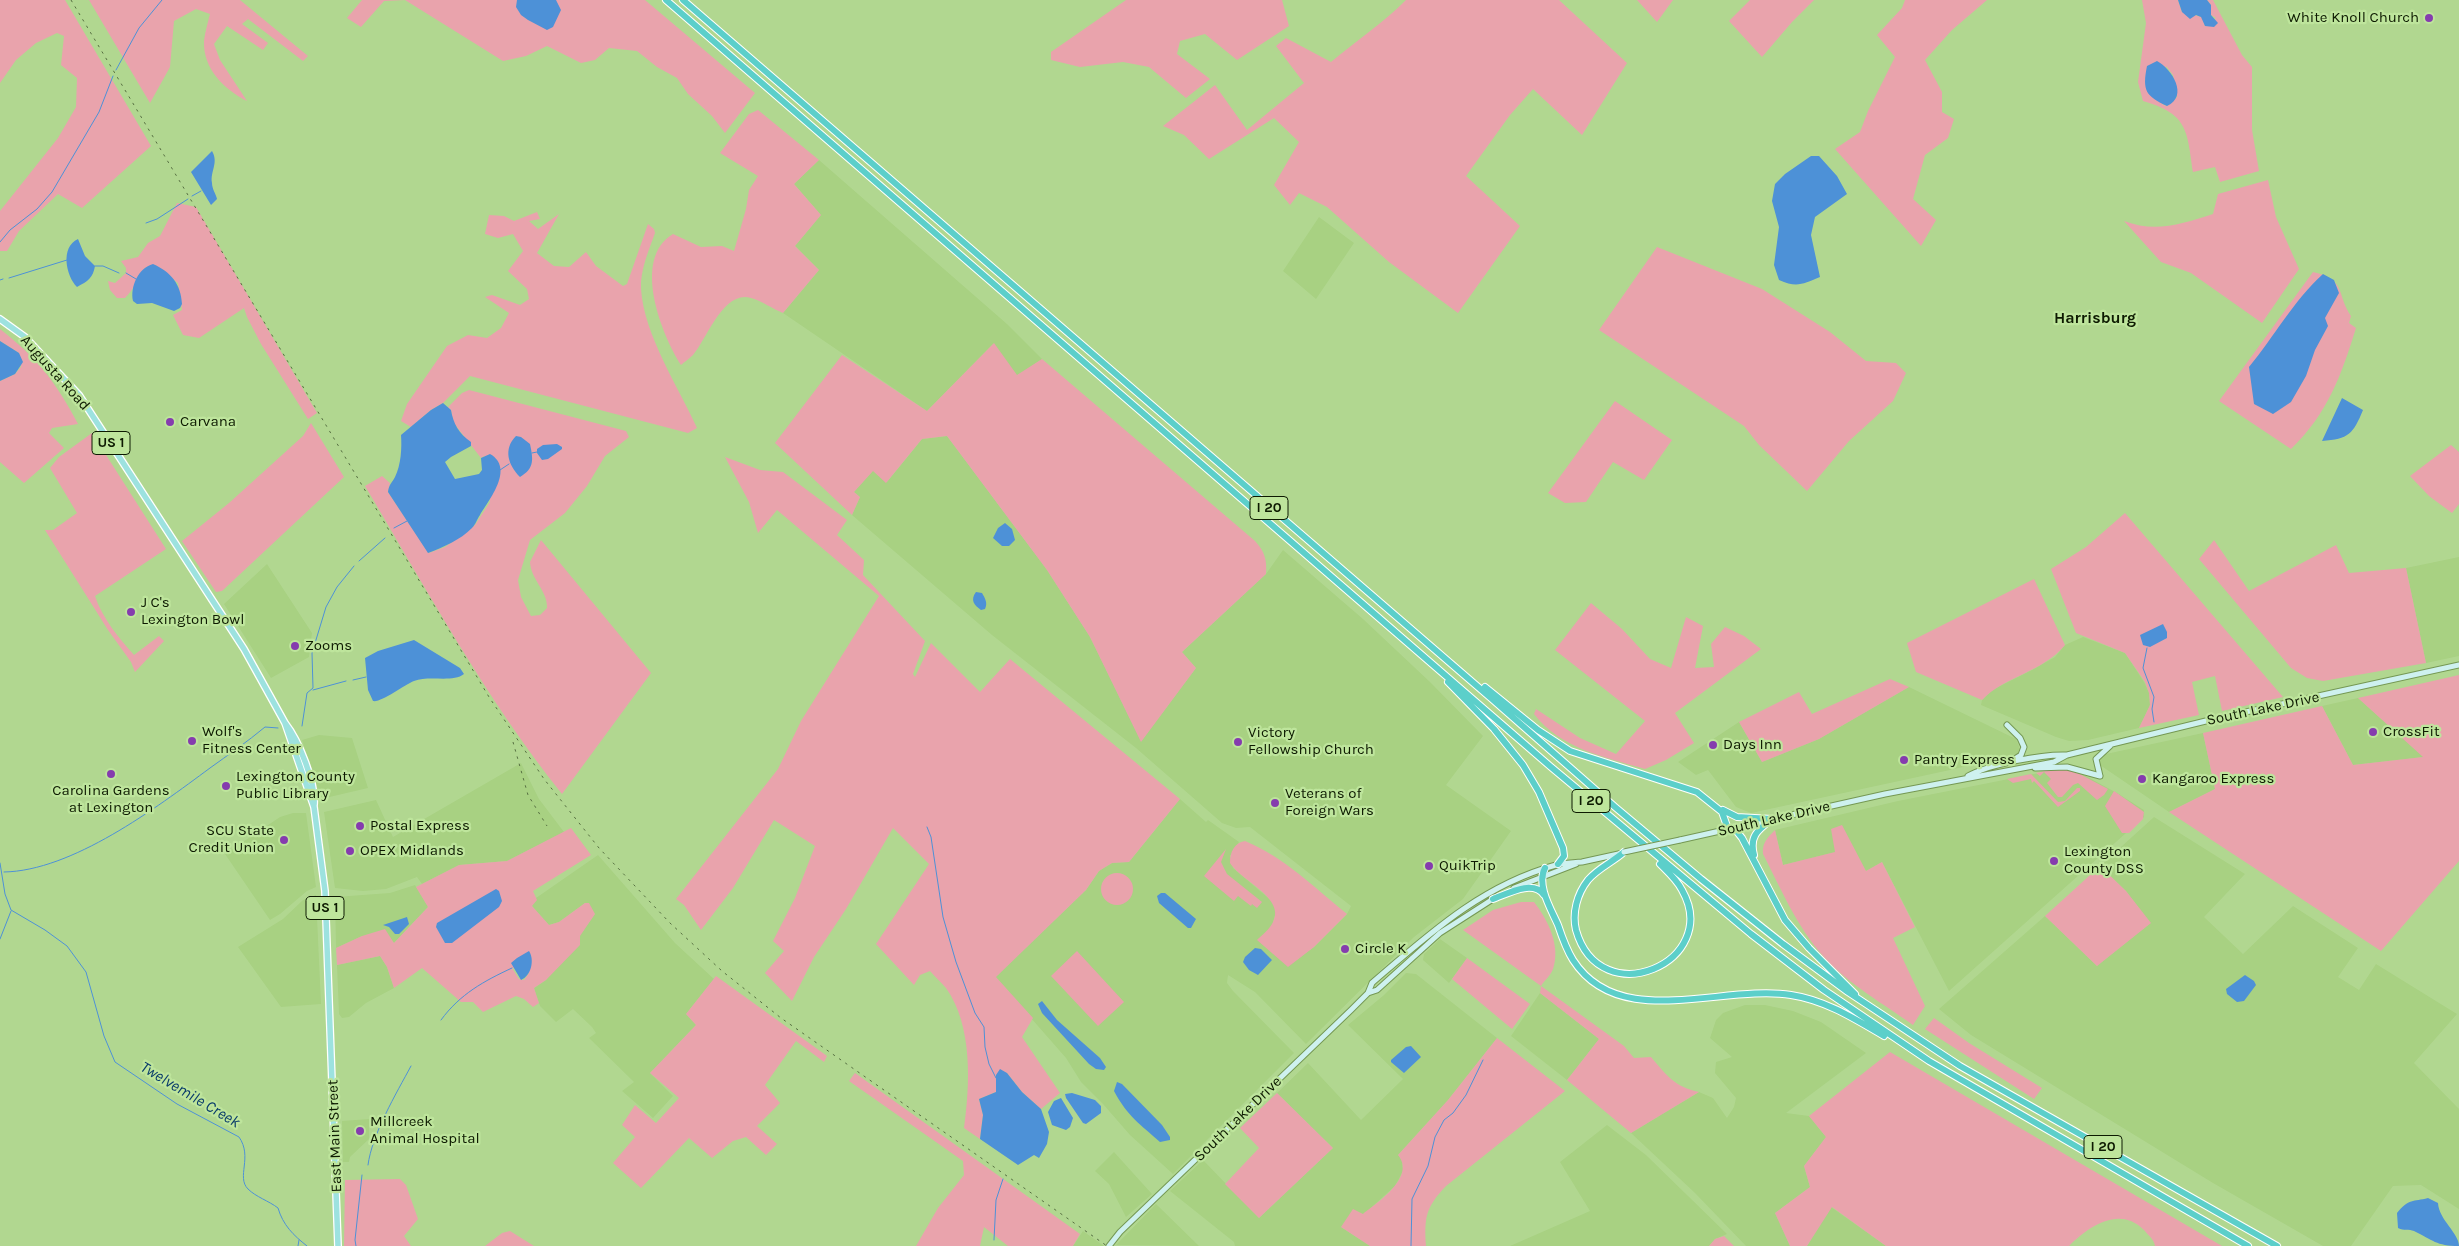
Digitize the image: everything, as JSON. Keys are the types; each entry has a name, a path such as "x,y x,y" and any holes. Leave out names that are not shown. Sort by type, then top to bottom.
{"highway":[{"name":"I 20","path":"666,0 1630,835 1783,959 1929,1061 2248,1246"},
{"name":"I 20","path":"683,0 1421,637 1615,807 1789,949 1865,1004 1968,1071 2277,1246"},
{"path":"1421,637 1557,744 1590,758 1685,787 1736,816 1772,819"},
{"path":"1415,649 1494,729 1523,765 1541,797 1563,848 1564,856 1558,864"},
{"path":"1716,806 1725,816 1731,829 1742,838 1782,915 1798,936 1865,1004"},
{"path":"1758,870 1751,845 1752,838 1772,819"},
{"path":"1624,852 1612,863 1598,870 1583,887 1576,906 1575,926 1583,947 1598,963 1616,972 1637,974 1653,970 1665,964 1675,955 1686,936 1690,916 1685,896 1676,880 1630,835"},
{"path":"1545,868 1542,877 1548,900 1574,962 1589,979 1611,993 1630,999 1652,1001 1752,994 1791,995 1827,1006 1929,1061"},
{"path":"1493,899 1531,887 1540,890 1548,900"}],"main road":[{"name":"Augusta Road","path":"0,319 25,337 79,396 201,583 206,586 215,604 262,678 285,726 296,746 298,746 314,794 325,891 331,1025"},
{"name":"South Lake Drive","path":"1966,777 1978,771 2043,756 2067,755 2459,665"},
{"name":"Augusta Road","path":"285,726 314,807"},
{"path":"2002,766 2018,758 2024,750 2023,742 2007,726"},
{"path":"2029,767 2067,767 2100,776 2096,759 2112,744"},
{"name":"South Lake Drive","path":"1109,1246 1120,1232 1368,994 1377,990 1440,933 1493,899 1542,877 1582,862 1966,777 1981,777 2054,762 2067,755"},
{"name":"South Lake Drive","path":"1368,994 1372,983 1452,915 1501,886 1545,868 1558,864 1582,862"},
{"name":"East Main Street","path":"331,1025 338,1246"}],"shaded area":[{"path":"0,0 65,0 151,146 82,208 58,194 19,231 7,251 0,251 0,211 58,138 76,107 77,78 61,65 64,36 57,33 36,43 16,60 0,83"},
{"path":"89,0 240,0 308,56 303,61 248,19 242,24 268,43 263,50 227,26 214,44 220,60 247,101 223,84 211,69 207,60 204,41 210,14 196,9 174,21 170,67 150,103"},
{"path":"362,0 405,0 384,1 361,27 347,18"},
{"path":"405,0 645,0 755,93 725,133 712,116 688,94 677,78 657,67 637,51 609,48 595,60 581,63 547,46 526,56 503,61"},
{"path":"1126,0 1282,0 1289,26 1237,60 1205,34 1180,41 1177,54 1210,79 1186,98 1149,67 1123,62 1080,67 1051,60 1051,52"},
{"path":"1406,0 1559,0 1627,63 1582,135 1533,89 1510,115 1466,176 1520,226 1458,313 1389,262 1327,207 1299,193 1290,205 1274,185 1299,142 1274,118 1209,159 1184,135 1163,126 1215,85 1247,130 1304,83 1276,46 1286,38 1331,62"},
{"path":"1637,0 1673,0 1657,22"},
{"path":"1750,0 1814,0 1762,57 1729,21"},
{"path":"1905,0 1987,0 1952,30 1925,60 1942,92 1942,112 1954,119 1948,138 1925,155 1913,199 1936,220 1921,246 1835,149 1860,132 1868,111 1895,57 1877,35 1902,8"},
{"path":"2142,0 2178,0 2182,12 2202,17 2205,26 2216,18 2211,15 2211,5 2207,0 2213,0 2242,55 2252,67 2252,130 2259,171 2220,182 2215,167 2193,172 2189,145 2183,126 2169,112 2143,101 2138,82 2146,23","holes":["2166,66 2173,75 2177,97 2167,106 2162,104"]},
{"path":"758,110 819,160 794,184 821,215 795,246 819,270 783,313 751,298 741,297 732,301 724,308 693,355 681,365 666,335 654,298 652,279 654,261 661,246 673,234 701,247 722,246 734,251 746,209 749,190 758,176 720,153 749,114"},
{"path":"819,160 1007,324 1042,359 1017,376 993,344 927,411 783,313 819,270 795,246 821,215 794,184"},
{"path":"2268,180 2276,217 2299,269 2262,323 2191,273 2161,262 2124,221 2135,225 2158,227 2190,221 2213,214 2218,194"},
{"path":"177,203 196,207 317,413 308,419 261,344 244,308 199,338 183,335 173,315 182,310 178,283 155,265 145,268 125,298 117,298 110,290 108,281 115,283 126,273 126,268 121,261 138,257 148,243 160,236"},
{"path":"537,212 540,219 529,221 538,229 559,214 537,253 554,266 569,267 586,252 596,266 623,286 627,284 648,224 654,229 655,233 645,260 641,282 643,306 655,342 697,428 688,433 470,376 443,403 431,410 411,427 401,421 407,404 447,346 468,335 487,338 501,328 509,313 485,297 492,295 520,305 529,299 527,289 508,271 523,251 513,234 498,238 485,234 489,215 504,216 514,221"},
{"path":"1319,217 1354,243 1316,299 1283,271"},
{"path":"1657,247 1762,289 1830,332 1866,361 1896,363 1906,373 1893,401 1849,441 1807,491 1759,445 1744,426 1599,330"},
{"path":"2313,272 2324,275 2336,284 2351,316 2349,323 2356,328 2339,378 2324,408 2315,422 2291,449 2219,401"},
{"path":"0,329 36,361 54,383 78,424 52,428 49,433 64,448 24,483 0,462 0,381 15,374 21,367 19,353 0,341"},
{"path":"994,343 1017,375 1042,359 1255,541 1265,556 1266,574 1182,652 1196,668 1141,742 1090,637 1047,570 947,436 922,439 886,483 873,471 854,492 860,497 852,515 775,443 842,355 927,411"},
{"path":"469,390 626,431 629,437 605,456 587,486 565,513 530,540 518,580 521,597 531,616 540,615 547,608 547,602 533,574 530,562 541,540 651,673 562,794 534,758 458,643 365,486 382,476 390,483 388,492 429,553 445,547 475,525 490,502 484,456 481,458 453,422 451,410 448,407 462,393"},
{"path":"1615,401 1672,440 1644,480 1613,462 1586,502 1565,503 1548,493"},
{"path":"311,423 344,477 222,591 216,592 182,541 229,503 303,436"},
{"path":"92,433 166,549 95,596 106,620 134,655 159,636 164,641 135,672 131,662 108,630 45,530 53,530 77,513 50,468 59,457"},
{"path":"947,436 1047,570 1090,637 1141,741 1196,668 1182,652 1266,574 1283,550 1363,619 1430,682 1483,736 1446,785 1511,831 1463,899 1414,937 1306,1044 1255,992 1228,975 1227,983 1233,991 1294,1053 1173,1174 1130,1135 1081,1082 1066,1058 995,977 1086,890 1099,871 1112,863 1129,862 1180,799 1206,822 1208,820 1239,842 1230,856 1233,868 1273,902 1276,912 1273,922 1288,966 1314,947 1347,914 1351,906 1250,827 1236,828 1222,823 1136,748 992,635 852,515 860,497 854,492 873,470 887,482 922,439"},
{"path":"2451,445 2459,452 2459,504 2452,513 2429,496 2410,476"},
{"path":"725,457 760,470 783,472 847,520 837,535 864,560 863,575 925,641 913,674 915,677 931,643 980,692 1010,659 1180,799 1129,862 1112,863 1099,871 1086,890 996,977 1033,1018 1022,1037 1060,1093 1041,1109 1022,1092 1007,1073 996,1075 996,1092 979,1099 983,1115 980,1139 964,1128 968,1093 967,1056 961,1020 955,1003 946,988 930,971 920,975 914,985 876,944 929,864 893,828 846,909 814,957 792,1001 765,973 784,951 773,941 795,898 815,846 774,820 733,888 701,930 684,905 676,899 778,769 801,721 879,596 777,510 758,533 749,502"},
{"path":"2125,513 2283,697 2222,711 2215,676 2192,682 2199,715 2139,728 2150,705 2149,693 2145,682 2125,653 2076,633 2051,569 2086,547"},
{"path":"2214,540 2249,591 2336,545 2349,573 2406,568 2426,663 2323,681 2307,678 2291,668 2199,559"},
{"path":"2459,557 2459,656 2426,663 2406,568"},
{"path":"267,564 312,633 309,657 271,678 224,604"},
{"path":"2034,579 2065,645 2046,662 2002,685 1982,700 1916,672 1907,643"},
{"path":"1591,603 1622,629 1650,659 1671,668 1686,617 1703,626 1695,668 1714,667 1711,644 1725,627 1744,636 1761,649 1675,713 1694,743 1666,760 1645,769 1599,756 1570,744 1545,726 1534,714 1536,709 1580,738 1616,754 1645,721 1555,650"},
{"path":"2083,637 2125,653 2144,682 2149,693 2150,705 2139,728 2088,740 2069,741 1981,705 1982,700 1992,690 2055,657 2065,645"},
{"path":"2459,675 2459,861 2381,951 2169,812 2215,789 2203,733 2322,706 2353,765 2423,757 2358,698"},
{"path":"1890,679 1909,687 1819,739 1762,762 1739,722 1799,692 1812,714"},
{"path":"1909,687 2016,739 2020,749 2018,753 1950,770 1751,813 1736,807 1708,770 1696,775 1678,762 1739,722 1762,762 1819,739"},
{"path":"2358,698 2424,757 2353,765 2322,706"},
{"path":"2203,733 2215,789 2169,812 2100,765 2100,759 2106,754"},
{"path":"319,735 352,738 368,788 321,799 302,740"},
{"path":"521,763 539,799 564,832 507,861 459,865 422,884 417,877 386,889 363,891 335,888 324,812 376,800 393,837"},
{"path":"2054,769 2074,771 2108,789 2097,800 2078,783 2073,785 2062,797 2058,797 2047,783 2051,779 2044,772 2040,776 2036,773"},
{"path":"2059,769 2082,774 2117,793 2144,810 2144,817 1949,991 1882,862 1866,871 1836,852 1783,865 1775,830 1898,801"},
{"path":"2031,774 2058,802 2065,801 2077,788 2080,788 2080,791 2058,807 2034,781 2032,783 2031,779 2013,783 2007,779"},
{"path":"2114,791 2144,812 2143,819 2129,833 2122,833 2105,806"},
{"path":"293,813 306,813 316,887 307,891 270,920 225,854 280,817"},
{"path":"2154,817 2245,874 2204,917 2243,954 2293,906 2358,948 2338,977 2359,990 2376,964 2457,1014 2414,1063 2459,1109 2459,1209 2421,1185 2393,1186 2351,1246 2323,1246 2213,1183 1971,1035 1939,1009 2045,916 2097,966 2150,923 2126,891 2100,866"},
{"path":"1842,825 1866,871 1882,862 1915,927 1893,938 1925,1006 1913,1025 1855,985 1824,957 1798,920 1763,854 1763,847 1766,841 1775,830 1783,865 1835,852 1831,829"},
{"path":"571,828 591,855 533,891 537,900 532,906 549,925 559,922 585,903 589,903 595,914 580,936 580,945 546,980 534,988 539,1003 533,1007 524,999 516,996 483,1012 473,1002 461,1002 422,968 394,988 387,967 380,956 337,965 336,948 362,936 385,929 394,943 428,907 416,887 459,865 507,861","holes":["512,968 529,973 524,980 519,979"]},
{"path":"1245,841 1286,864 1347,914 1314,947 1288,967 1257,940 1273,922 1275,913 1273,905 1260,890 1230,863 1233,849"},
{"path":"1226,849 1221,862 1227,874 1262,902 1257,908 1252,904 1251,906 1238,896 1234,901 1204,876"},
{"path":"598,855 675,943 714,979 686,1014 696,1025 650,1073 673,1096 653,1118 622,1091 634,1082 589,1038 596,1033 592,1027 573,1009 556,1022 540,1006 534,988 546,980 595,914 585,903 559,922 549,925 532,906 536,898"},
{"path":"2100,866 2126,891 2151,923 2097,966 2045,916"},
{"path":"1117,873 1123,874 1128,878 1132,883 1132,895 1128,900 1123,904 1117,905 1111,904 1106,900 1102,895 1101,889 1102,883 1106,878 1111,874"},
{"path":"415,885 428,907 394,943 362,936 336,948 335,897 390,893"},
{"path":"316,895 321,1004 281,1007 238,947 283,919 303,900"},
{"path":"1521,902 1534,902 1548,925 1554,942 1555,960 1553,969 1541,986 1463,930 1493,910"},
{"path":"1440,939 1467,958 1449,983 1423,960 1424,954"},
{"path":"1077,951 1124,1002 1098,1026 1051,976"},
{"path":"380,956 387,967 394,988 366,1003 349,1017 342,1018 339,1014 337,965"},
{"path":"1467,958 1530,1004 1512,1029 1452,979"},
{"path":"1406,973 1416,974 1497,1038 1448,1100 1398,1155 1402,1160 1403,1171 1395,1186 1363,1215 1341,1227 1370,1246 1235,1246 1234,1242 1170,1191 1203,1160 1259,1218 1333,1148 1277,1093 1308,1063 1361,1120 1403,1079 1348,1025 1384,995"},
{"path":"716,976 827,1056 824,1062 796,1041 765,1085 780,1103 757,1126 777,1144 766,1155 746,1137 733,1141 712,1158 689,1138 641,1188 613,1163 635,1137 622,1125 635,1105 656,1123 679,1098 650,1073 696,1025 686,1014"},
{"path":"1541,986 1624,1046 1634,1058 1651,1057 1677,1084 1699,1092 1631,1133 1567,1080 1599,1039 1540,993"},
{"path":"1540,993 1599,1039 1567,1080 1511,1036"},
{"path":"1745,1005 1765,1005 1793,1011 1821,1022 1866,1053 1786,1113 1809,1116 1826,1137 1804,1166 1810,1187 1775,1213 1790,1246 1746,1246 1695,1193 1631,1133 1699,1092 1713,1098 1727,1118 1734,1107 1736,1098 1715,1073 1716,1062 1732,1057 1710,1038 1716,1020 1723,1013"},
{"path":"1934,1018 1969,1043 2042,1088 2034,1099 1925,1029"},
{"path":"1497,1038 1565,1091 1439,1193 1430,1207 1426,1220 1426,1246 1370,1246 1341,1227 1353,1209 1363,1214 1393,1188 1402,1172 1402,1163 1398,1155 1448,1100"},
{"path":"1890,1052 2222,1246 2155,1246 2151,1237 2134,1223 2124,1219 2114,1219 2094,1226 2069,1246 1886,1246 1832,1207 1807,1246 1790,1246 1775,1213 1810,1187 1804,1166 1826,1137 1809,1116"},
{"path":"855,1073 1080,1234 1073,1246 1008,1246 984,1227 980,1246 916,1246 938,1208 964,1175 963,1161 849,1081"},
{"path":"1277,1093 1333,1148 1259,1218 1225,1184 1259,1148 1240,1128"},
{"path":"369,1119 369,1139 350,1157 349,1162 343,1162 342,1121"},
{"path":"1607,1125 1646,1155 1727,1234 1715,1239 1709,1246 1510,1246 1590,1211 1560,1162"},
{"path":"1114,1152 1152,1194 1126,1217 1109,1184 1095,1171"},
{"path":"400,1179 406,1185 418,1219 404,1236 411,1246 344,1246 345,1180"},
{"path":"1156,1204 1199,1246 1116,1245"},
{"path":"1831,1207 1886,1246 1807,1246"},
{"path":"510,1231 534,1246 485,1246 502,1233"},
{"path":"1083,1231 1104,1246 1073,1246"},
{"path":"1724,1236 1734,1246 1709,1246 1715,1239"}],"water":[{"path":"517,0 556,0 561,10 553,27 547,30 521,15 516,7"},
{"path":"2178,0 2207,0 2211,5 2211,15 2218,23 2214,27 2205,26 2201,17 2196,15 2190,19 2182,12"},
{"path":"2157,61 2168,70 2176,83 2177,96 2174,102 2167,106 2154,99 2147,92 2145,81 2147,66"},
{"path":"212,151 215,163 212,185 217,199 211,205 191,172"},
{"path":"1811,156 1819,156 1837,176 1847,194 1815,217 1811,235 1820,277 1804,283 1791,284 1779,280 1774,265 1779,227 1772,201 1775,184 1785,174"},
{"path":"78,239 85,256 95,266 93,274 89,279 77,287 70,276 67,255 72,243"},
{"path":"153,264 165,271 174,280 180,290 182,304 180,308 174,311 152,303 137,304 133,301 132,296 136,279 143,270"},
{"path":"2323,274 2334,280 2339,293 2325,318 2328,326 2315,350 2306,376 2291,402 2273,414 2254,404 2249,367 2293,307"},
{"path":"0,341 19,353 23,362 15,374 0,381"},
{"path":"2342,398 2363,410 2356,425 2349,434 2338,439 2322,441"},
{"path":"443,403 451,410 455,424 460,432 471,442 471,446 445,462 455,479 479,474 482,470 481,458 490,454 497,460 500,467 500,475 494,493 475,525 452,543 428,553 388,492 399,467 401,435 431,410"},
{"path":"516,436 521,437 530,444 532,454 531,467 520,477 512,467 508,452 509,446"},
{"path":"557,444 562,449 548,459 542,460 537,453 537,449 543,445"},
{"path":"1005,523 1012,529 1015,540 1009,546 1002,546 993,538 998,528"},
{"path":"976,592 982,593 986,603 985,609 981,610 976,606 973,597"},
{"path":"2163,624 2167,632 2167,638 2150,647 2143,645 2140,635"},
{"path":"414,640 460,668 464,674 447,679 420,679 377,701 373,701 368,690 365,658 378,651"},
{"path":"496,889 499,891 502,901 499,907 452,943 445,943 436,927 437,923"},
{"path":"1165,893 1196,919 1191,928 1188,928 1159,903 1157,896"},
{"path":"407,917 409,924 399,934 395,934 389,927 383,925"},
{"path":"1255,948 1261,949 1272,960 1258,975 1249,970 1243,962 1245,957"},
{"path":"529,951 532,959 530,971 521,980 511,963"},
{"path":"2245,975 2254,981 2256,985 2244,1001 2237,1002 2227,994 2226,989"},
{"path":"1042,1001 1057,1020 1100,1058 1106,1067 1104,1070 1096,1069 1089,1064 1042,1013 1038,1004"},
{"path":"1411,1046 1421,1057 1404,1073 1391,1060 1406,1047"},
{"path":"1000,1069 1007,1073 1022,1092 1041,1109 1049,1132 1047,1144 1039,1158 1034,1155 1018,1165 980,1139 983,1115 979,1099 996,1092 996,1075"},
{"path":"1117,1082 1122,1084 1162,1125 1170,1140 1160,1142 1129,1114 1114,1091"},
{"path":"1072,1093 1095,1100 1101,1106 1101,1113 1086,1124 1083,1123 1066,1098 1065,1094"},
{"path":"1061,1098 1073,1118 1070,1127 1066,1130 1052,1125 1048,1112 1054,1101"},
{"path":"2428,1198 2438,1203 2439,1209 2456,1236 2459,1246 2440,1244 2414,1231 2398,1228 2397,1213 2401,1208 2411,1201"}],"waterway":[{"path":"116,70 139,28 162,0"},
{"path":"0,242 10,230 37,209 52,192 99,112 113,76"},
{"path":"192,196 201,191"},
{"path":"146,223 157,219 188,199"},
{"path":"9,278 67,260"},
{"path":"95,266 103,266 119,273"},
{"path":"126,273 136,279"},
{"path":"532,453 537,452"},
{"path":"500,470 509,464"},
{"path":"394,528 407,521"},
{"path":"359,561 385,538"},
{"path":"302,726 307,693 313,688 312,653 326,607 337,587 354,566"},
{"path":"2147,648 2143,668 2154,697 2152,709 2154,722"},
{"path":"353,680 366,677"},
{"path":"313,690 346,681"},
{"path":"4,872 30,869 57,861 112,835 165,801 265,727 278,728"},
{"path":"927,827 931,837 943,917 956,962 975,1013 984,1027 985,1047 989,1064 996,1078"},
{"name":"Twelvemile Creek","path":"0,863 5,894 11,910 45,930 67,946 86,972 104,1036 115,1062 177,1104 239,1137 245,1152 244,1179 248,1189 278,1208 289,1229 307,1246"},
{"path":"0,939 11,911"},
{"path":"441,1020 456,1003 473,989 512,968"},
{"path":"1411,1246 1412,1199 1428,1166 1435,1137 1444,1120 1453,1113 1466,1095 1483,1060"},
{"path":"368,1165 379,1127 411,1066"},
{"path":"356,1246 355,1240 362,1175"},
{"path":"994,1240 996,1200 1003,1179"},
{"name":"Twelvemile Creek","path":"298,1246 299,1240"}],"railway":[{"path":"71,0 489,697 544,779 599,848 670,923 722,971 781,1018 1107,1246"},
{"path":"513,742 528,795 547,826"}],"place":[{"name":"White Knoll Church","path":"2429,18"},
{"name":"Carvana","path":"170,422"},
{"name":"J C's Lexington Bowl","path":"131,612"},
{"name":"Zooms","path":"295,646"},
{"name":"CrossFit","path":"2373,732"},
{"name":"Wolf's Fitness Center","path":"192,741"},
{"name":"Victory Fellowship Church","path":"1238,742"},
{"name":"Days Inn","path":"1713,745"},
{"name":"Pantry Express","path":"1904,760"},
{"name":"Carolina Gardens at Lexington","path":"111,774"},
{"name":"Kangaroo Express","path":"2142,779"},
{"name":"Lexington County Public Library","path":"226,786"},
{"name":"Veterans of Foreign Wars","path":"1275,803"},
{"name":"Postal Express","path":"360,826"},
{"name":"SCU State Credit Union","path":"284,840"},
{"name":"OPEX Midlands","path":"350,851"},
{"name":"Lexington County DSS","path":"2054,861"},
{"name":"QuikTrip","path":"1429,866"},
{"name":"Circle K","path":"1345,949"},
{"name":"Millcreek Animal Hospital","path":"360,1131"}],"district":[{"name":"Harrisburg","path":"2095,318"}]}
